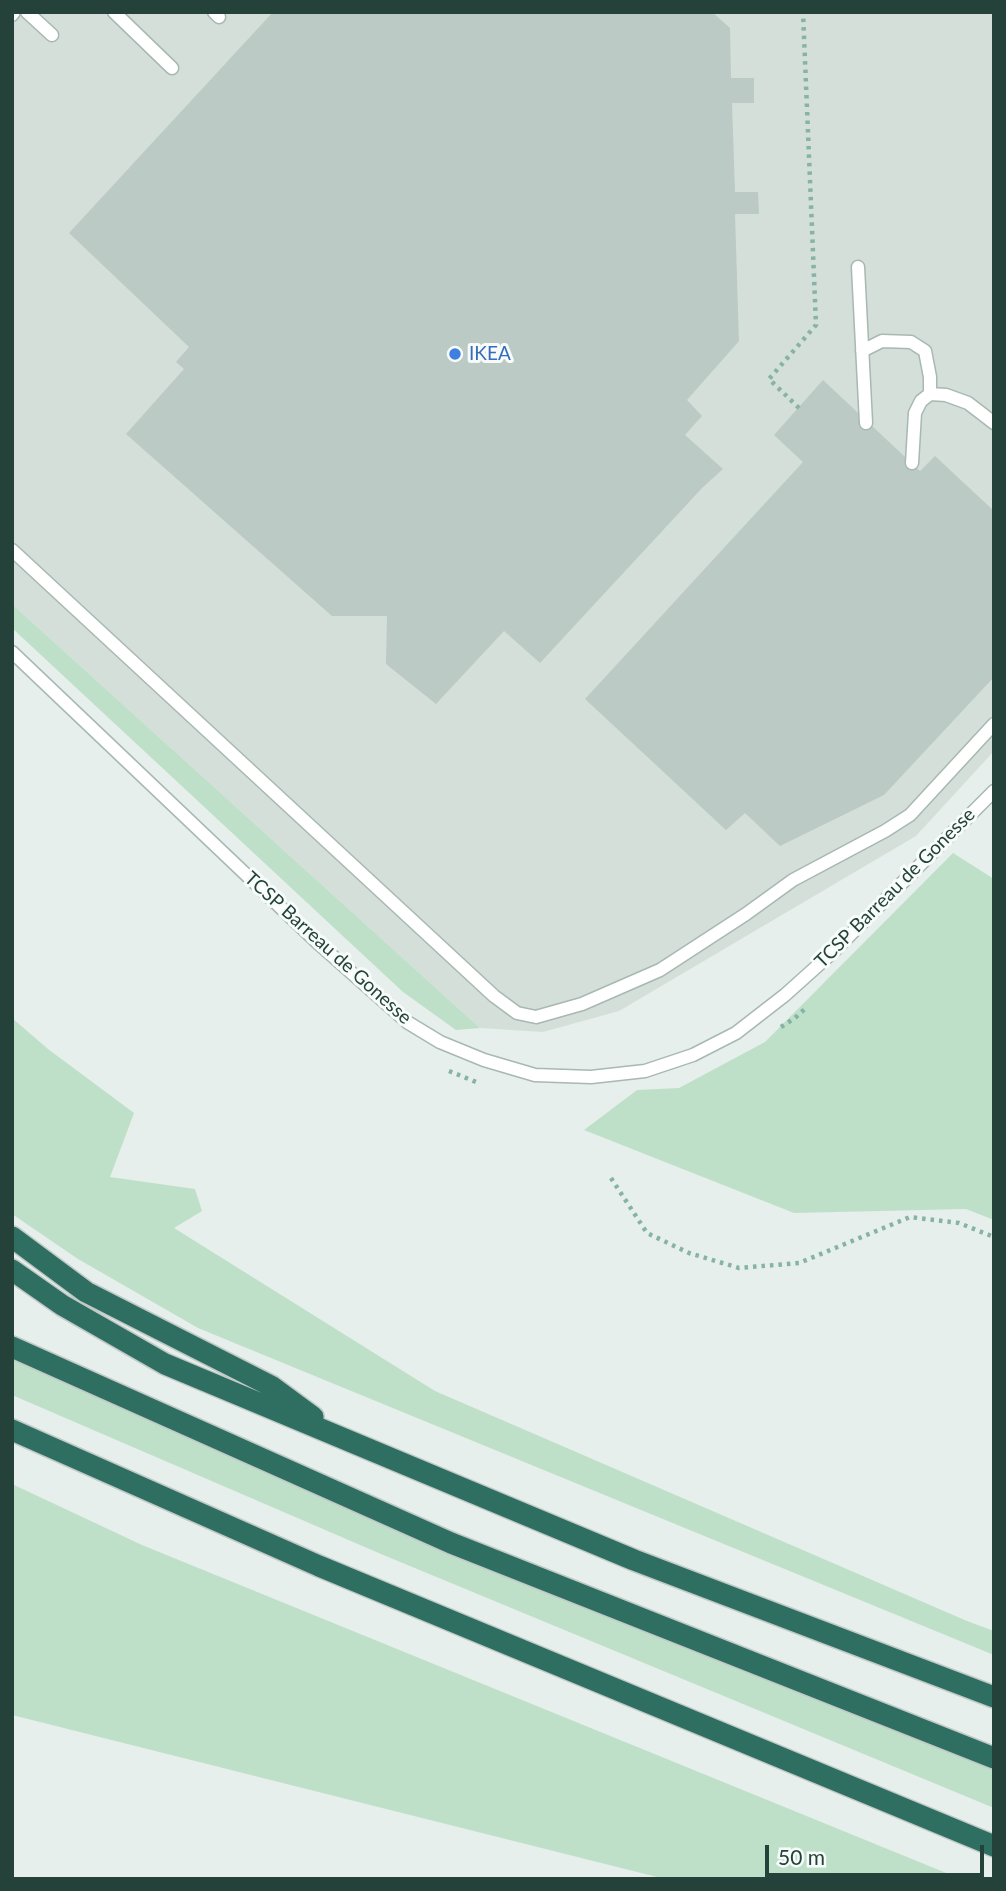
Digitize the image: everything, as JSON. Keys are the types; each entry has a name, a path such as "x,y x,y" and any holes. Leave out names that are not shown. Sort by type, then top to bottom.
{"highway":[{"path":"12,1237 86,1292 271,1386 337,1435"},
{"path":"12,1270 62,1305 165,1364 634,1560 994,1697"},
{"path":"12,1346 451,1543 994,1758"},
{"path":"12,1430 319,1566 994,1846"}],"lane":[{"path":"27,12 52,35"},
{"path":"114,12 172,68"},
{"path":"858,267 866,423"},
{"path":"862,351 882,341 911,342 925,351 930,394"},
{"path":"912,463 915,413 920,401 930,394 968,403 994,423"},
{"path":"12,550 494,996 517,1013 536,1017 582,1004 660,970 793,880 885,831 910,815 994,724"},
{"name":"TCSP Barreau de Gonesse","path":"12,652 319,944 407,1022 484,1060 535,1075 591,1076 645,1071 693,1055 736,1033 785,995 834,951 994,791"}],"path":[{"path":"799,408 769,379 816,326 803,12"},
{"path":"775,1032 813,1001"},
{"path":"446,1069 480,1083"},
{"path":"611,1178 647,1233 689,1254 739,1268 799,1263 910,1217 959,1223 994,1237"}],"shaded area":[{"path":"12,12 994,12 994,751 916,836 619,1011 543,1032 480,1028 12,604"}],"green space":[{"path":"12,604 480,1028 456,1030 403,992 12,628"},
{"path":"953,853 994,879 994,1220 966,1209 794,1213 584,1130 637,1090 679,1088 765,1042"},
{"path":"12,1018 48,1049 134,1113 110,1177 195,1189 202,1211 174,1228 435,1391 994,1631 994,1655 198,1328 78,1259 12,1214"},
{"path":"12,1357 620,1619 994,1770 994,1808 381,1554 12,1395"},
{"path":"12,1484 142,1545 961,1879 665,1879 12,1715"}],"building":[{"name":"IKEA","path":"273,12 712,12 730,28 731,78 754,78 754,103 732,103 735,192 758,192 759,214 735,214 739,341 687,400 702,416 685,435 723,469 702,488 540,663 504,631 436,704 386,664 387,616 332,616 126,434 184,369 176,362 189,347 69,233"},
{"path":"823,380 920,471 935,456 994,511 994,677 884,795 780,846 745,813 726,830 585,699 803,462 774,435"}],"place":[{"name":"IKEA","path":"455,354"}]}
